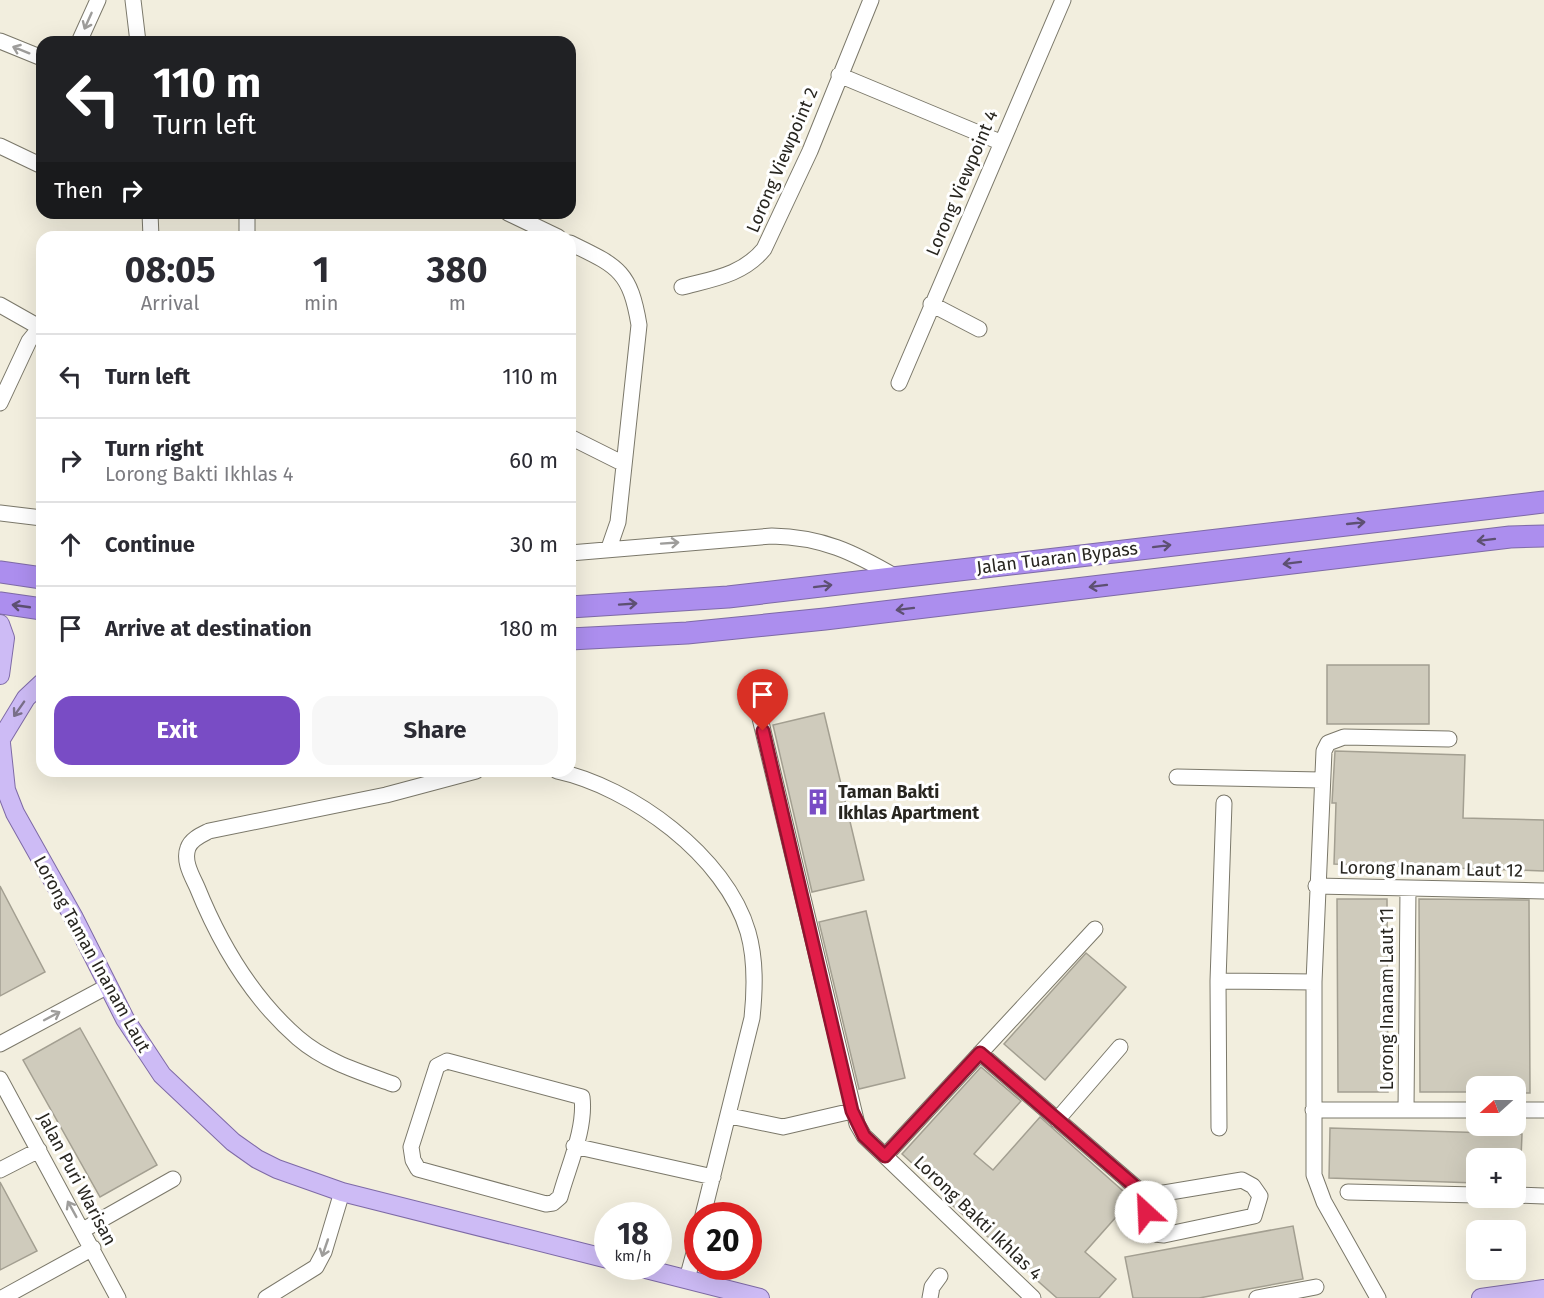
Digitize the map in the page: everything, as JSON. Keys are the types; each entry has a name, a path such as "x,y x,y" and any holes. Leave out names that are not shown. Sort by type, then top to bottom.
{"highway":[{"name":"Jalan Tuaran Bypass","path":"576,607 728,597 1544,502"},
{"name":"Jalan Tuaran Bypass","path":"576,639 687,633 825,619 1499,538 1544,536"},
{"path":"0,572 36,577"},
{"path":"0,603 36,608"}],"main road":[{"path":"0,624 5,638 0,675"},
{"path":"1,739 27,698 36,689"},
{"name":"Lorong Taman Inanam Laut","path":"0,734 6,790 15,813 74,918 144,1052 162,1075 224,1134 257,1159 342,1192 594,1255"},
{"path":"691,1280 760,1298"},
{"path":"1481,1298 1544,1289"}],"street":[{"path":"82,36 98,0"},
{"path":"133,0 137,36"},
{"path":"859,0 860,27"},
{"name":"Lorong Viewpoint 2","path":"682,287 738,271 754,262 764,249 810,152 870,0"},
{"name":"Lorong Viewpoint 4","path":"898,383 1063,0"},
{"path":"0,41 36,56"},
{"path":"839,75 1000,142"},
{"path":"0,146 36,163"},
{"path":"520,219 546,231"},
{"path":"576,246 610,262 623,275 636,306 639,325 622,463 618,522 609,548"},
{"path":"932,304 979,329"},
{"path":"0,305 36,324"},
{"path":"0,403 28,340 36,331"},
{"path":"576,440 622,463"},
{"path":"0,513 36,517"},
{"path":"618,522 629,546"},
{"path":"576,552 629,546 772,536 800,537 828,543 896,577"},
{"name":"Lorong Bakti Ikhlas 4","path":"759,714 852,1111 864,1136 1033,1298"},
{"path":"1378,1298 1317,1188 1312,1162 1314,982 1324,751 1328,743 1344,737 1449,739"},
{"path":"576,775 612,789 671,830 727,888 740,912 753,958 755,989 752,1018 730,1116 706,1202"},
{"path":"393,1084 338,1064 299,1039 274,1014 233,962 189,868 186,855 188,846 194,839 209,831 386,795 454,777"},
{"path":"1177,777 1321,780"},
{"path":"1219,1128 1218,981 1224,803"},
{"name":"Lorong Inanam Laut 12","path":"1317,886 1544,891"},
{"name":"Lorong Inanam Laut 11","path":"1406,1110 1408,888"},
{"path":"885,1156 1095,929"},
{"path":"1218,981 1314,982"},
{"path":"0,1044 108,986"},
{"path":"1057,1120 1120,1047"},
{"path":"980,1053 1146,1196 1150,1228 1154,1234 1164,1235 1254,1216 1260,1196 1253,1186 1242,1180 1146,1196"},
{"path":"447,1061 582,1097 583,1107 574,1146 560,1197 554,1203 546,1204 418,1169 413,1160 411,1147 437,1066 447,1061"},
{"name":"Jalan Puri Warisan","path":"0,1078 118,1298"},
{"path":"1313,1110 1466,1110"},
{"path":"1526,1110 1544,1110"},
{"path":"730,1116 783,1126 852,1111"},
{"path":"574,1146 713,1177"},
{"path":"0,1170 39,1150"},
{"path":"83,1230 173,1179"},
{"path":"266,1298 316,1267 324,1252 342,1192"},
{"path":"1348,1192 1466,1195"},
{"path":"1526,1195 1544,1196"},
{"path":"2,1298 93,1248"},
{"path":"930,1298 932,1287 940,1276"},
{"path":"1257,1298 1316,1287"}],"building":[{"path":"1327,665 1429,665 1429,724 1327,724"},
{"name":"Taman Bakti Ikhlas Apartment","path":"824,713 864,880 812,892 773,725"},
{"path":"1335,751 1465,755 1463,818 1544,820 1544,871 1334,864 1336,803 1332,803"},
{"path":"0,886 45,972 0,996"},
{"path":"1337,899 1387,899 1388,1092 1338,1092"},
{"path":"1419,899 1529,900 1530,1093 1526,1093 1526,1076 1466,1076 1466,1092 1420,1092"},
{"path":"866,911 905,1078 859,1089 819,922"},
{"path":"1086,953 1126,987 1045,1080 1004,1044"},
{"path":"80,1028 157,1165 100,1197 23,1060"},
{"path":"981,1067 1021,1101 974,1154 993,1170 1040,1117 1132,1199 1085,1252 1116,1279 1099,1298 1057,1298 952,1205 955,1202 902,1154"},
{"path":"1330,1128 1466,1132 1466,1136 1522,1136 1521,1148 1466,1148 1466,1183 1329,1178"},
{"path":"0,1182 37,1251 0,1270"},
{"path":"1293,1226 1303,1279 1199,1298 1133,1298 1125,1257"}],"place":[{"name":"Taman Bakti Ikhlas Apartment","path":"818,802"}],"route":[{"path":"763,731 852,1111 864,1136 885,1156 980,1053 1146,1196 1146,1212"}]}
